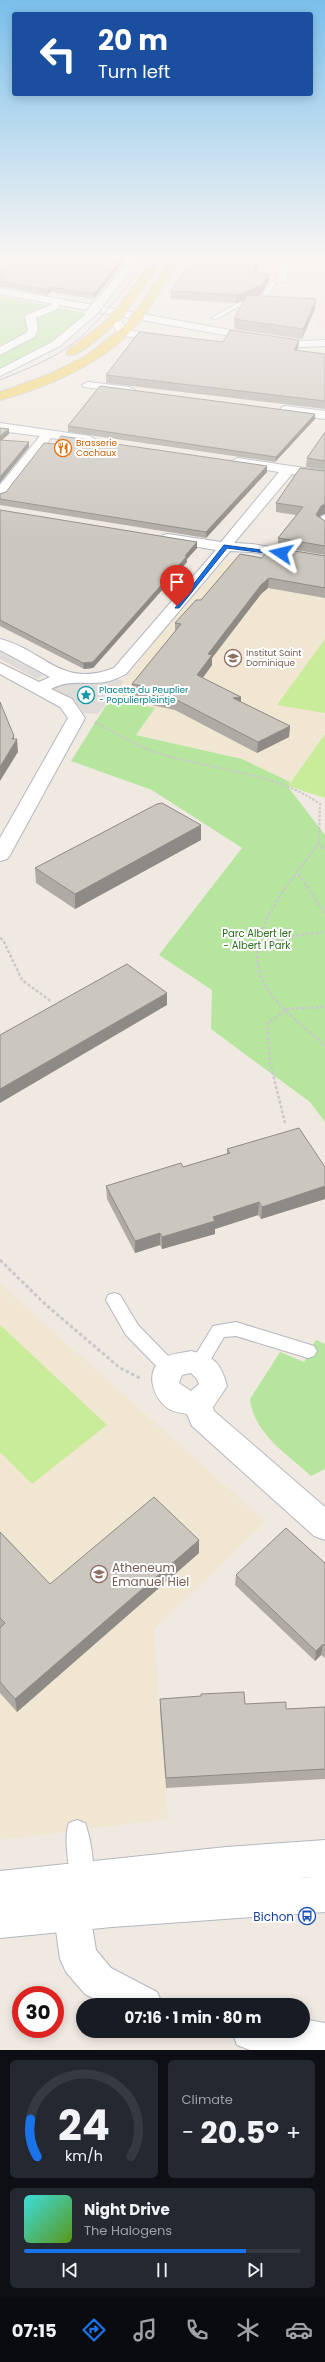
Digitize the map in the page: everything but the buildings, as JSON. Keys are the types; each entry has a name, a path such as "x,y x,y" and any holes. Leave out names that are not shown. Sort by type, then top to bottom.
{"main road":[{"path":"61,358 71,352"},
{"path":"0,396 52,376 97,352"},
{"path":"0,386 33,372"}],"street":[{"path":"0,373 41,352"},
{"path":"88,385 142,392"},
{"path":"276,409 325,415"},
{"path":"0,427 102,442"},
{"path":"0,494 48,434"},
{"path":"226,460 325,475"},
{"path":"40,688 59,681 105,677 120,671 226,546 232,535 288,470"},
{"path":"152,536 252,548 325,561"},
{"path":"0,644 59,681 79,707"},
{"path":"0,668 66,703 79,707"},
{"path":"0,854 79,707 106,687"},
{"path":"184,1363 199,1364 210,1373 213,1386 210,1393 198,1402 187,1403 177,1400 169,1394 168,1377 184,1363"},
{"path":"198,1402 202,1417 325,1526"},
{"path":"0,1920 77,1896 226,1865 325,1858"},
{"path":"0,1889 77,1896 325,1894"},
{"path":"77,1896 79,1959 98,1981 131,1998"},
{"path":"298,2038 325,2042"}],"lane":[{"path":"325,518 322,524 325,527"},
{"path":"114,1300 132,1330 168,1377"},
{"path":"199,1364 219,1331 236,1329 308,1351"},
{"path":"77,1896 78,1831"}],"path":[{"path":"106,687 151,700"},
{"path":"79,707 99,723 135,744 154,752 251,776 303,792 320,804 319,843 274,907 257,945 256,964 264,985 325,1046"},
{"path":"319,843 325,851"},
{"path":"298,874 325,913"},
{"path":"257,945 300,935 325,932"},
{"path":"0,938 3,940 22,980 52,1002"},
{"path":"285,1123 270,1062 268,1024 287,1009 325,1007"},
{"path":"0,1260 45,1304 120,1368 146,1381 168,1377"}],"shaded area":[{"name":"Institut Saint Dominique","path":"231,559 242,559 325,572 325,733 290,782 242,759 135,734 154,708 110,699 160,635 224,562"},
{"path":"0,652 43,675 37,679 0,659"},
{"name":"Placette du Peuplier - Populierpleintje","path":"114,678 124,681 98,714 83,713 80,707 47,688 57,685"},
{"name":"Atheneum Emanuel Hiel","path":"0,1284 266,1522 154,1629 168,1819 0,1840"}],"green space":[{"path":"0,352 35,352 12,364 0,368"},
{"path":"325,639 325,713 277,705"},
{"name":"Parc Albert Ier - Albert I Park","path":"110,699 155,708 136,735 242,759 290,782 288,787 325,835 325,1122 310,1102 211,1029 212,990 159,955 242,848 152,790 71,761"},
{"path":"325,734 325,798 288,786"},
{"path":"0,1325 107,1425 32,1484 0,1452"},
{"path":"316,1340 325,1344 325,1469 311,1476 264,1433 253,1411 250,1399 280,1352 304,1362"}],"tram line":[{"path":"0,380 30,368 60,352"}],"place":[{"name":"Brasserie Cochaux","path":"63,448"},
{"name":"Institut Saint Dominique","path":"233,658"},
{"name":"Placette du Peuplier - Populierpleintje","path":"86,695"},
{"name":"Atheneum Emanuel Hiel","path":"99,1574"},
{"name":"Bichon","path":"307,1916"}],"route":[{"path":"177,606 219,557 226,546 252,548 281,553"}]}
